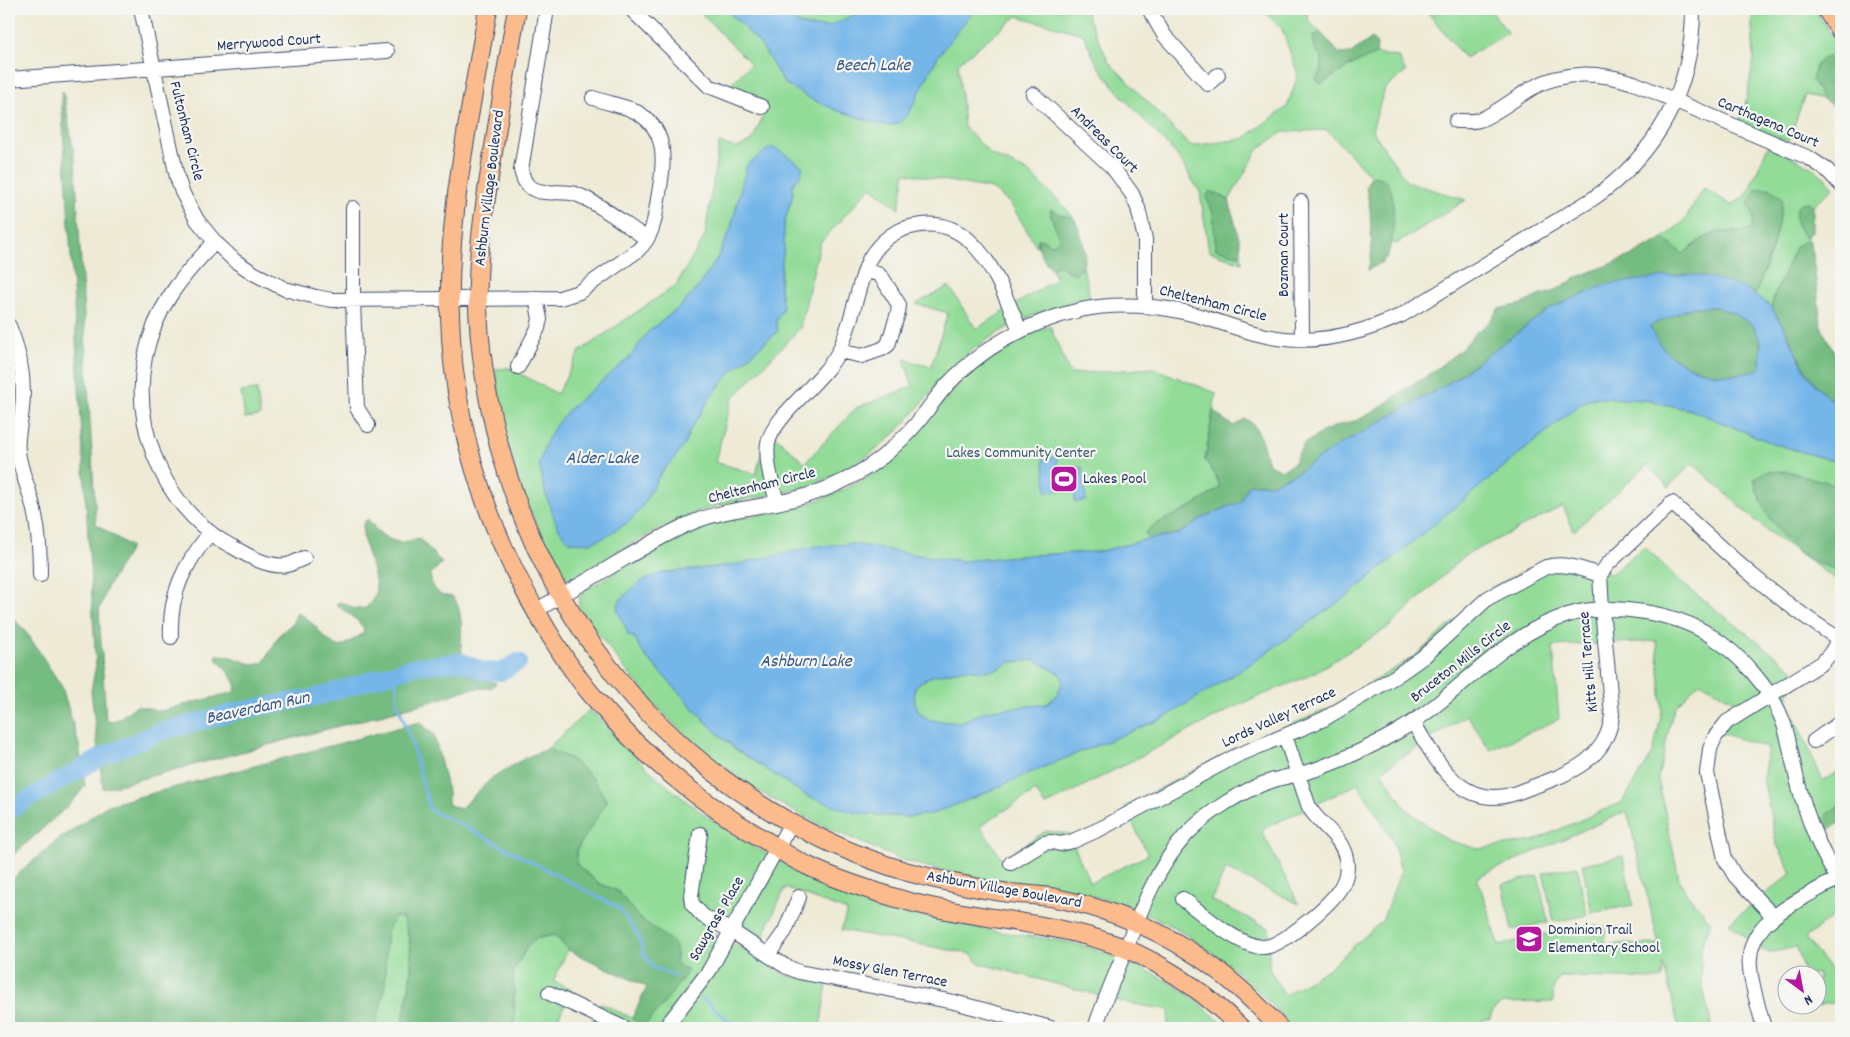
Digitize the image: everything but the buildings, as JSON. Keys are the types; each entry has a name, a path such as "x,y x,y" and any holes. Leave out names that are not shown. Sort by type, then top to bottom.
{"main road":[{"name":"Ashburn Village Boulevard","path":"488,9 455,216 450,299 452,356 471,458 485,506 504,550 535,611 576,674 622,729 660,765 718,811 805,865 896,898 962,914 1065,931 1097,938 1126,948 1158,965 1199,992 1241,1028"},
{"name":"Ashburn Village Boulevard","path":"517,9 484,215 478,299 482,352 500,452 522,516 560,596 588,640 642,708 675,741 730,785 792,823 819,837 878,862 909,872 972,887 1056,898 1104,910 1137,921 1209,963 1252,999 1279,1028"},
{"path":"1826,9 1841,32"}],"street":[{"name":"Fultonham Circle","path":"141,9 177,177 189,206 215,242 235,261 255,274 285,289 316,297 353,300 560,298 579,292 637,251 646,239"},
{"path":"547,9 521,170 522,177 526,184 538,191 567,192 585,198 646,239 653,228 664,167 662,145 653,128 640,115 593,98"},
{"path":"631,9 708,86 762,107"},
{"path":"1149,9 1164,35 1208,84 1218,75"},
{"name":"Cheltenham Circle","path":"535,611 676,529 724,512 776,503 826,489 868,466 906,436 946,386 968,365 993,346 1020,330 1039,322 1083,309 1145,306 1194,314 1265,335 1285,339 1302,339 1334,337 1358,332 1402,315 1591,200 1616,182 1644,153 1662,127 1681,86 1689,56 1693,9"},
{"name":"Merrywood Court","path":"9,79 387,51"},
{"name":"Carthagena Court","path":"1456,121 1480,120 1539,85 1554,79 1577,74 1603,75 1619,78 1809,158 1827,170 1841,185"},
{"name":"Andreas Court","path":"1033,94 1113,168 1132,194 1138,208 1145,239 1145,306"},
{"name":"Bozman Court","path":"1301,202 1302,339"},
{"path":"353,208 353,300 357,408 368,425"},
{"path":"776,503 768,459 768,443 771,435 779,422 827,370 839,351 868,262 876,249 895,233 908,227 926,224 949,228 964,236 981,252 995,274 1020,330"},
{"path":"215,242 186,272 172,291 160,312 151,334 145,357 142,388 145,422 151,446 164,476 187,510 210,533 238,550 268,563 286,565 304,558"},
{"path":"839,351 862,356 882,350 888,345 899,305 884,280 878,274 865,271"},
{"path":"518,367 538,328 540,318 536,298"},
{"path":"9,326 17,348 21,368 22,409 18,448 38,528 40,575"},
{"path":"1600,575 1607,564 1672,503 1750,575 1781,600 1840,639 1822,663 1727,722 1715,737 1710,749 1707,773 1725,859 1735,876 1773,916"},
{"path":"170,637 171,612 179,581 195,552 210,533"},
{"name":"Lords Valley Terrace","path":"1011,863 1044,844 1052,842 1060,844 1073,841 1102,828 1236,756 1335,713 1403,672 1423,657 1482,603 1502,589 1546,567 1570,565 1600,575"},
{"name":"Kitts Hill Terrace","path":"1414,722 1447,775 1461,787 1489,797 1505,797 1578,768 1596,754 1603,745 1611,726 1612,704 1600,575"},
{"name":"Bruceton Mills Circle","path":"1126,948 1161,869 1178,845 1196,825 1232,800 1254,788 1274,780 1298,775 1352,755 1414,722 1520,636 1568,614 1602,609 1637,611 1670,618 1709,634 1732,651 1769,695 1781,717 1808,817 1840,880"},
{"path":"1814,741 1841,722"},
{"path":"1183,899 1236,938 1264,947 1286,939 1333,898 1342,886 1347,860 1336,837 1314,816 1309,807 1285,736"},
{"name":"Sawgrass Place","path":"665,1028 708,971 792,823"},
{"name":"Mossy Glen Terrace","path":"700,834 691,896 692,904 703,916 730,930 785,966 800,972 954,1002 1051,1028"},
{"path":"1764,1028 1750,968 1751,948 1762,927 1773,916 1840,880"},
{"path":"768,955 785,931 799,897"},
{"path":"1095,1028 1105,998 1126,948"},
{"path":"549,993 606,1025 624,1028"}],"green space":[{"path":"697,9 726,9 761,45 784,83 811,99 836,110 876,123 908,115 938,56 971,14 979,9 1086,9 1109,62 1190,146 1243,139 1287,107 1298,75 1282,29 1262,9 1306,9 1309,21 1321,33 1313,36 1315,49 1322,58 1321,84 1360,60 1376,54 1398,57 1406,72 1385,88 1372,130 1407,182 1466,200 1396,244 1392,242 1393,204 1386,182 1371,176 1327,130 1283,132 1259,148 1229,200 1215,192 1208,204 1213,212 1216,249 1238,255 1241,254 1242,263 1209,251 1200,192 1176,154 1120,94 1098,66 1083,34 1017,16 958,63 964,127 992,155 1027,171 1063,205 1073,217 1061,216 1056,211 1050,214 1059,240 1051,245 1044,240 1038,239 1037,247 1010,203 992,189 905,173 899,209 871,187 820,243 800,328 732,399 715,462 756,474 768,430 805,463 856,408 913,386 904,359 931,367 948,313 916,304 949,286 976,329 1056,279 1052,269 1057,265 1063,267 1068,272 1080,271 1083,266 1091,302 1063,306 1042,312 1011,325 987,340 955,365 889,439 879,448 842,471 805,487 784,493 727,503 687,516 639,540 577,577 567,578 562,574 550,556 519,484 506,440 495,369 510,368 557,394 580,351 676,285 705,236 719,143 737,148 752,141 764,114 720,95 751,64","holes":["772,147 795,180 784,224 780,290 783,307 776,321 778,330 730,373 710,398 689,432 684,445 656,480 641,508 569,409 631,357 648,332 680,307 700,285 719,255 731,228 747,165"]},
{"path":"780,9 866,9 843,22 825,27 816,27 799,24"},
{"path":"1425,9 1490,9 1508,33 1465,58"},
{"path":"1751,9 1815,9 1841,49 1841,65 1831,56 1812,81 1823,99 1805,95 1788,142 1739,122 1745,105 1754,59"},
{"path":"1321,33 1340,54 1351,53 1372,38 1377,44 1376,54 1349,66 1321,84 1315,80 1322,70 1322,58 1315,49 1313,36"},
{"path":"1831,56 1841,65 1841,112 1823,99 1812,81 1819,62"},
{"path":"63,91 75,160 96,524 131,547 107,588 99,611 106,720 114,721 137,706 161,711 235,692 236,683 216,659 217,655 228,656 255,665 264,662 280,634 292,624 297,613 309,620 328,640 341,647 364,633 359,622 336,604 339,602 354,609 366,608 375,595 375,578 366,549 363,530 364,522 368,519 378,532 391,540 404,542 419,538 442,563 430,575 432,586 441,595 453,597 457,603 461,617 462,654 466,674 496,683 491,688 468,689 440,699 103,789 91,691 96,665 61,93"},
{"path":"1768,146 1812,168 1834,187 1813,206 1808,202 1800,203 1804,236 1808,236 1810,243 1805,240 1776,291 1771,307 1755,295 1772,251 1782,199 1754,217 1753,228 1740,232 1718,232 1702,239 1683,254 1663,238 1684,221 1704,188 1731,205 1746,196"},
{"path":"1371,176 1378,177 1388,184 1393,198 1394,220 1386,258 1368,270 1372,251 1370,209 1366,186"},
{"path":"1770,188 1783,199 1768,260 1755,295 1740,287 1551,308 1449,383 1336,447 1298,472 1271,484 1249,484 1240,502 1206,516 1179,534 1149,539 1145,533 1159,522 1202,500 1220,487 1215,474 1205,460 1213,410 1234,426 1245,419 1255,426 1261,438 1268,464 1282,470 1293,464 1303,445 1322,432 1358,420 1426,377 1463,348 1475,333 1489,323 1498,309 1522,304 1552,292 1578,277 1633,255 1663,238 1683,254 1702,239 1718,232 1740,232 1752,228 1754,217 1748,203 1756,189"},
{"path":"1210,191 1229,200 1240,242 1241,254 1238,255 1216,249 1213,212 1206,198"},
{"path":"1808,202 1813,206 1812,232 1808,236 1804,236 1797,224 1796,211 1800,203"},
{"path":"1051,209 1061,215 1073,217 1082,238 1085,255 1084,263 1075,274 1057,265 1052,269 1046,263 1040,251 1038,239 1044,240 1051,245 1059,240 1051,217"},
{"path":"1805,240 1810,243 1813,253 1821,326 1841,363 1841,404 1831,399 1815,384 1786,330 1771,307 1795,247"},
{"path":"1692,307 1716,307 1735,314 1753,325 1761,342 1760,369 1747,373 1718,374 1689,366 1665,351 1654,338 1650,326"},
{"name":"Lakes Community Center","path":"1050,326 1070,374 1153,368 1216,393 1205,460 1215,474 1220,487 1193,506 1159,522 1145,533 1149,539 1097,552 963,561 852,544 733,565 662,573 635,638 642,652 711,727 734,748 807,796 875,815 907,817 931,814 1164,718 1252,663 1347,596 1580,404 1592,398 1645,400 1691,410 1775,444 1841,463 1841,487 1834,484 1756,489 1772,520 1793,546 1812,560 1841,573 1841,583 1765,529 1692,463 1669,487 1647,465 1574,531 1563,506 1464,556 1389,627 1310,675 1239,705 1045,806 1036,791 980,826 1002,859 1046,831 1069,834 1090,883 1148,855 1125,807 1235,749 1330,708 1415,656 1491,588 1546,560 1566,557 1611,574 1644,546 1684,585 1793,669 1788,703 1823,781 1841,770 1841,806 1837,807 1822,827 1827,831 1841,855 1841,910 1805,938 1826,964 1801,964 1797,947 1769,953 1758,948 1729,923 1792,873 1776,843 1763,778 1768,748 1706,728 1734,701 1700,682 1676,706 1672,715 1658,779 1679,879 1687,894 1711,922 1701,948 1701,978 1712,1028 1679,1028 1663,963 1662,979 1561,977 1556,982 1553,991 1553,1002 1503,1003 1494,1010 1490,1019 1483,1019 1482,1028 1293,1028 1261,994 1227,964 1190,937 1149,915 1128,906 1087,895 964,875 900,859 834,831 788,808 744,781 702,750 654,704 603,640 579,607 579,600 583,591 663,545 697,530 739,518 802,506 862,480 888,462 965,378 999,351 1024,337","holes":["1657,641 1662,711 1653,753 1622,802 1533,841 1478,849 1447,840 1406,809 1381,771 1467,715 1490,750 1559,719 1553,646","1358,784 1393,840 1401,871 1382,921 1328,969 1285,995 1269,969 1269,928 1211,900 1226,869 1299,904 1261,830","1627,811 1659,944 1605,944 1605,927 1587,925 1499,945 1477,877"]},
{"path":"257,390 260,416 245,418 241,392"},
{"path":"1787,471 1841,487 1841,573 1812,560 1792,545 1775,526 1762,503 1754,479 1764,472"},
{"path":"9,613 29,636 62,687 79,745 85,786 72,802 9,859"},
{"path":"1035,660 1060,674 1063,681 1057,695 1047,704 986,711 959,723 930,720 919,713 915,703 914,691 917,684 932,676 965,669 985,671 998,669 1010,662"},
{"path":"590,709 642,764 676,793 727,830 780,861 837,888 896,909 978,928 1072,943 1107,954 1136,965 1176,987 1227,1028 1167,1028 1170,1010 1127,1003 978,963 972,954 841,930 847,911 785,888 760,943 725,914 712,933 746,950 785,975 827,983 820,1028 589,1028 600,1003 632,1018 643,1027 676,963 676,946 637,917 618,891 598,883 577,865 576,851 607,801 572,759 547,749"},
{"path":"420,722 434,735 448,792 448,804 460,809 493,777 525,758 547,749 572,759 593,779 607,801 576,851 577,865 598,883 618,891 638,917 670,940 676,946 676,963 688,971 643,1028 632,1018 647,987 568,950 555,935 534,939 527,947 513,972 515,1028 402,1028 411,973 411,959 408,932 403,918 394,917 386,934 385,988 375,1028 9,1028 9,882 54,843 108,805"},
{"path":"1841,806 1841,822 1827,831 1822,827 1827,814"},
{"path":"1623,856 1633,905 1592,913 1582,864"},
{"path":"1577,866 1587,915 1554,922 1543,873"},
{"path":"1538,876 1548,922 1512,930 1502,884"},
{"path":"394,917 402,918 410,946 411,973 407,999 402,1028 375,1028 385,988 386,934"},
{"path":"555,935 568,950 553,981 572,990 553,1028 515,1028 513,972 527,947 534,939"},
{"path":"1828,967 1841,983 1841,1011 1837,1002 1828,1004"}],"water":[{"name":"Beech Lake","path":"726,9 780,9 798,24 812,27 828,27 866,9 979,9 971,14 938,56 908,115 900,122 890,126 836,110 811,99 784,83 761,45"},
{"name":"Alder Lake","path":"771,147 784,153 803,167 800,177 792,184 793,194 784,224 784,248 780,276 783,307 776,321 778,330 730,373 710,398 689,432 684,445 662,471 641,508 630,521 603,538 590,543 571,542 557,526 545,492 539,464 546,443 555,426 569,409 630,357 648,332 680,307 700,285 719,255 731,228 747,165"},
{"name":"Ashburn Lake","path":"1688,274 1731,284 1761,299 1773,310 1804,368 1819,390 1841,404 1841,463 1775,444 1691,410 1645,400 1592,398 1580,404 1347,596 1252,663 1164,718 978,796 931,814 907,817 855,813 807,796 734,748 711,727 642,652 635,638 629,636 617,609 620,600 640,582 662,573 733,565 817,546 852,544 963,561 1097,552 1149,539 1179,534 1206,516 1240,502 1249,484 1271,484 1298,472 1336,447 1449,383 1551,308 1607,284","holes":["1692,307 1716,307 1735,314 1753,325 1761,342 1760,369 1729,375 1712,373 1680,362 1667,353 1657,341 1650,326","1035,660 1060,674 1063,681 1057,695 1047,704 986,711 959,723 930,720 919,713 915,703 914,691 917,684 932,676 965,669 985,671 998,669 1010,662"]},
{"name":"Lakes Pool","path":"1057,457 1058,469 1082,467 1086,501 1075,502 1074,489 1047,492 1043,459"}],"waterway":[{"name":"Beaverdam Run","path":"9,810 105,755 160,732 239,711 320,696 416,666 462,662 483,671 501,672 518,662"},
{"path":"395,673 397,703 410,737 430,810 619,908 638,935 644,954 653,968 676,976"},
{"path":"702,998 737,1028"}],"place":[{"name":"Lakes Pool","path":"1064,479"},
{"name":"Dominion Trail Elementary School","path":"1529,939"}]}
